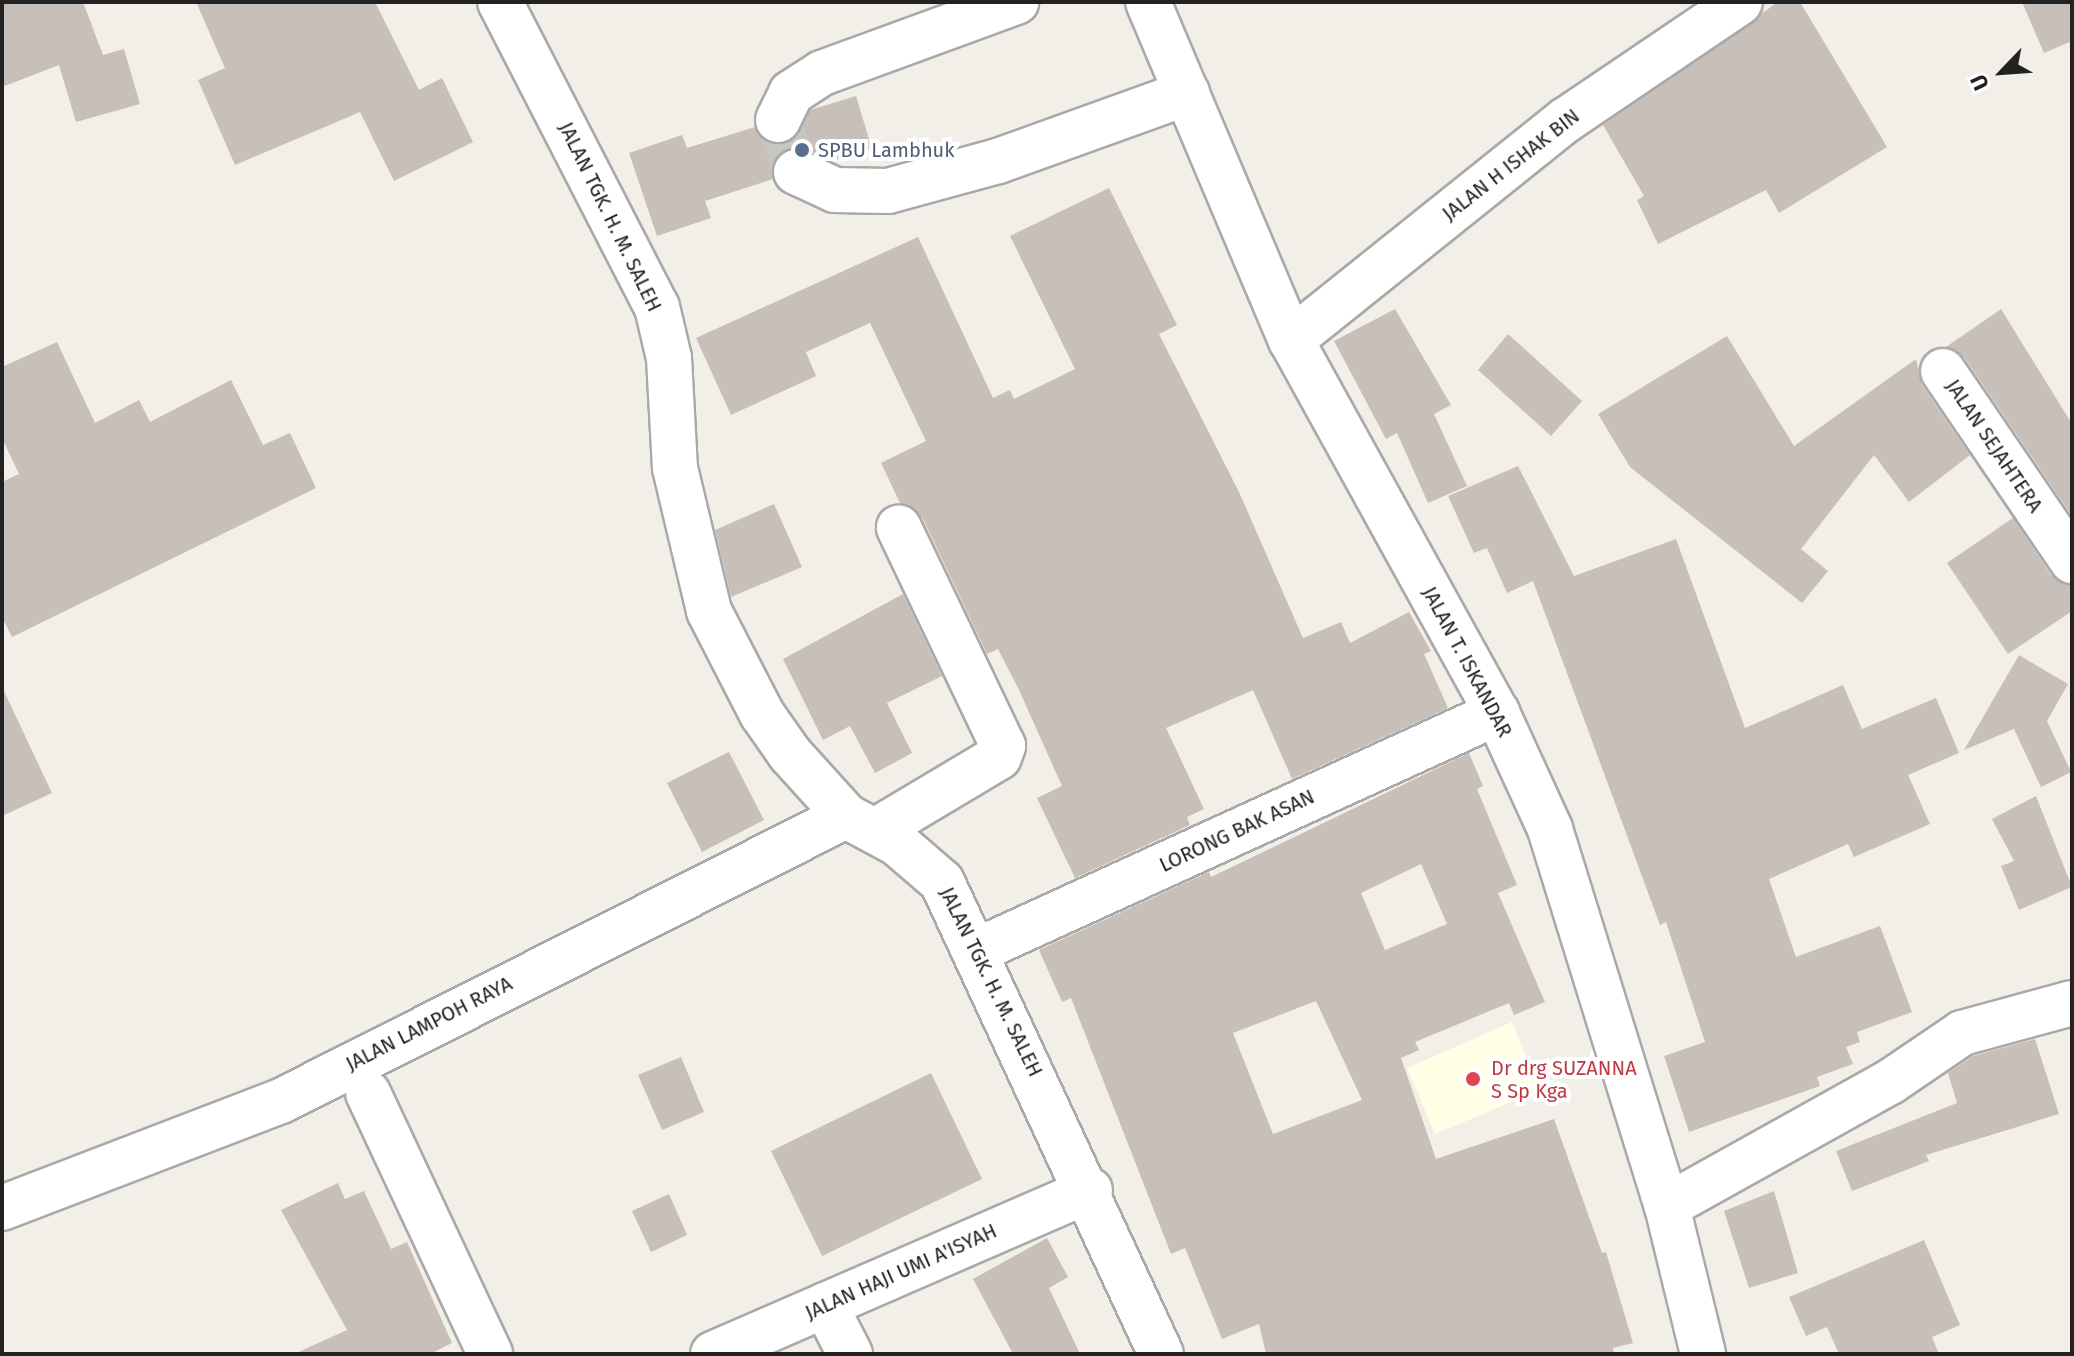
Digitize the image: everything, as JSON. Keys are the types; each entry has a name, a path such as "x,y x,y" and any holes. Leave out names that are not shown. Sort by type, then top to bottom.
{"street":[{"name":"JALAN TGK. H. M. SALEH","path":"500,2 657,307 669,358 675,468 709,611 762,714 861,824 942,882 978,950 1090,1190 1161,1354"},
{"path":"778,120 791,93 822,73 1016,2"},
{"name":"JALAN T. ISKANDAR","path":"1148,2 1291,340 1497,713 1550,829 1667,1206 1703,1354"},
{"name":"JALAN H ISHAK BIN","path":"1291,340 1566,120 1740,2"},
{"path":"796,172 835,190 888,191 998,161 1187,93"},
{"name":"JALAN SEJAHTERA","path":"1943,371 2072,561"},
{"name":"JALAN LAMPOH RAYA","path":"2,1208 281,1101 999,757 1003,746 899,528"},
{"name":"LORONG BAK ASAN","path":"978,950 1497,713"},
{"path":"1667,1206 1890,1082 1962,1033 2072,1003"},
{"path":"368,1093 490,1354"},
{"name":"JALAN HAJI UMI A'ISYAH","path":"713,1354 1090,1190"},
{"path":"825,1305 850,1354"}],"shaded area":[{"name":"Dr drg SUZANNA S Sp Kga","path":"1512,1022 1540,1090 1435,1134 1407,1068"}],"building":[{"path":"2,2 83,2 103,55 124,49 140,104 76,122 59,65 2,87"},
{"path":"196,2 375,2 419,90 442,78 473,142 394,181 360,112 235,165 198,80 225,68"},
{"path":"1778,2 1800,2 1887,147 1779,213 1766,190 1658,244 1637,200 1644,196 1603,125"},
{"path":"2022,2 2072,2 2072,41 2044,53"},
{"path":"856,96 872,149 832,161 806,149 782,151 773,162 773,179 705,201 711,218 657,236 629,153 682,135 687,148 755,127 766,142 781,145 793,140 810,110"},
{"path":"1109,188 1177,325 1159,334 1239,492 1303,638 1341,622 1350,643 1409,612 1431,651 1424,654 1448,708 1292,779 1253,690 1166,728 1204,809 1187,817 1190,825 1075,878 1037,798 1062,786 1019,690 998,649 987,654 922,517 900,503 881,463 926,441 870,323 806,352 816,376 731,415 696,338 918,237 993,398 1010,390 1014,399 1075,369 1010,236"},
{"path":"1395,309 1451,405 1434,414 1467,486 1428,503 1397,433 1386,439 1334,341"},
{"path":"2001,309 2072,424 2072,516 1964,357 1946,347"},
{"path":"1508,334 1582,401 1551,436 1478,370"},
{"path":"1727,336 1794,446 1916,359 1922,385 1970,455 1909,502 1874,455 1801,549 1828,571 1802,603 1630,467 1598,414"},
{"path":"57,342 95,423 139,400 150,422 231,380 263,445 290,433 316,488 12,637 2,617 2,482 19,474 2,438 2,367"},
{"path":"1518,466 1574,576 1676,539 1745,728 1843,685 1862,729 1936,698 1959,753 1908,775 1930,824 1854,857 1848,844 1769,879 1796,957 1880,926 1912,1012 1857,1032 1860,1042 1846,1047 1853,1064 1817,1077 1820,1086 1689,1132 1664,1056 1705,1042 1666,922 1660,925 1533,581 1507,593 1487,548 1474,553 1448,496"},
{"path":"774,504 802,567 731,597 715,530"},
{"path":"2013,518 2051,575 2072,586 2072,611 2008,654 1947,563"},
{"path":"903,594 942,676 887,703 912,753 875,773 850,726 823,740 783,659"},
{"path":"2019,655 2068,684 2047,721 2071,772 2041,787 2014,729 1964,750"},
{"path":"2,687 52,793 2,816"},
{"path":"729,752 764,820 702,852 667,783"},
{"path":"1469,753 1483,786 1477,789 1517,885 1498,893 1545,1002 1514,1015 1509,1003 1415,1042 1419,1050 1401,1058 1436,1159 1554,1119 1602,1253 1606,1252 1633,1343 1613,1348 1614,1354 1266,1354 1259,1324 1222,1339 1185,1248 1171,1254 1071,998 1062,1002 1039,950 1209,872 1211,877","holes":["1421,864 1447,924 1385,950 1361,893","1316,1001 1362,1100 1273,1134 1233,1033"]},
{"path":"2036,796 2072,887 2019,910 2001,866 2014,861 1992,819"},
{"path":"2035,1039 2059,1114 1926,1155 1929,1161 1852,1191 1836,1151 1957,1103 1948,1073 1973,1056"},
{"path":"681,1057 704,1112 662,1130 638,1075"},
{"path":"931,1073 982,1179 822,1256 771,1151"},
{"path":"338,1183 345,1199 364,1191 391,1249 407,1242 452,1343 430,1354 294,1354 347,1330 281,1210"},
{"path":"1774,1191 1798,1273 1749,1288 1724,1211"},
{"path":"669,1194 687,1235 651,1252 632,1211"},
{"path":"1047,1238 1068,1277 1049,1288 1080,1354 1013,1354 973,1279"},
{"path":"1924,1240 1960,1325 1932,1337 1939,1354 1839,1354 1827,1327 1806,1336 1789,1297"}],"tunnel":[{"path":"778,120 796,172"}],"place":[{"name":"SPBU Lambhuk","path":"802,150"},
{"name":"Dr drg SUZANNA S Sp Kga","path":"1473,1079"}]}
